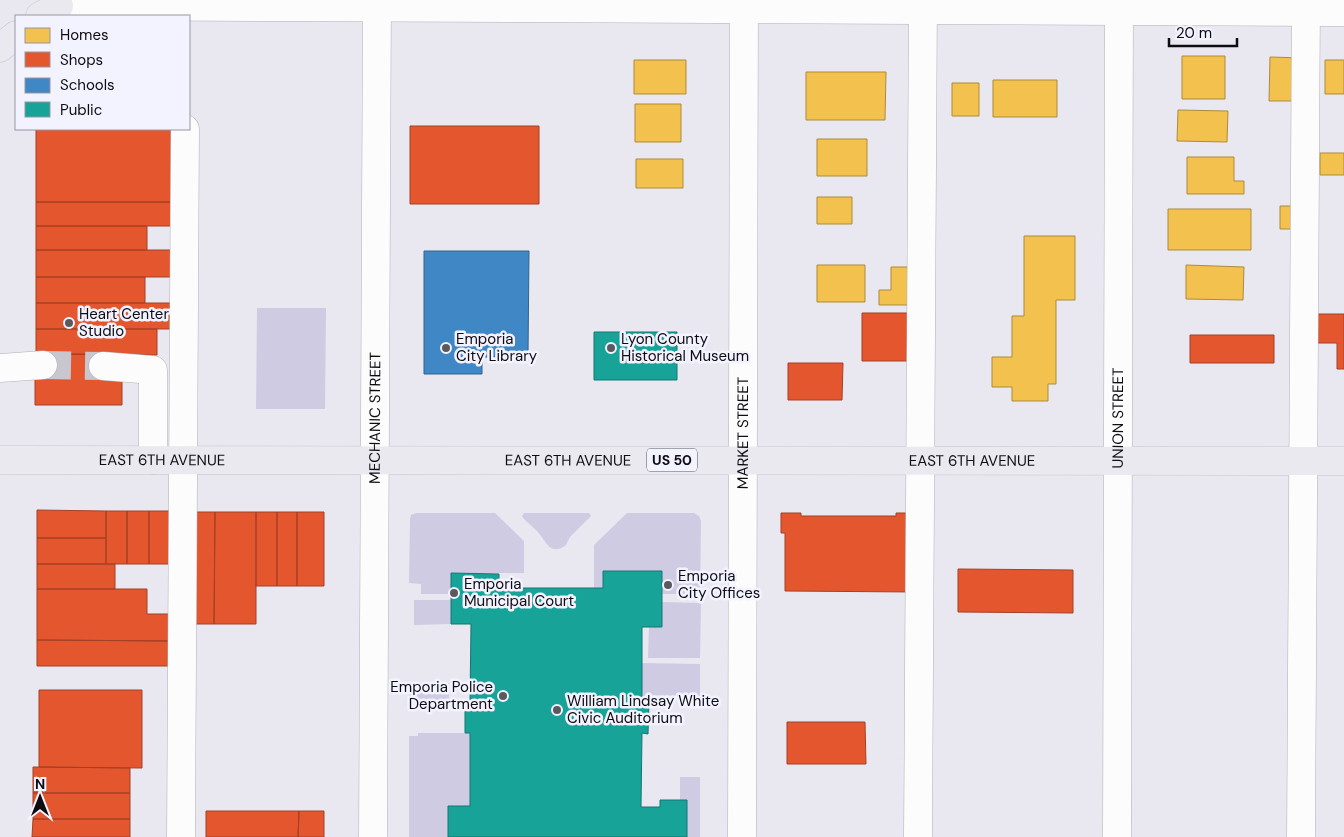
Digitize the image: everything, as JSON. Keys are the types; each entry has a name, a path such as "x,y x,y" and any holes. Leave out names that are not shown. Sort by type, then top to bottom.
{"main road":[{"path":"0,48 15,36"},
{"name":"EAST 6TH AVENUE","path":"0,460 1344,461"}],"street":[{"path":"47,7 186,7 377,3 1119,5 1306,6 1344,12"},
{"name":"MECHANIC STREET","path":"373,837 377,3"},
{"name":"MARKET STREET","path":"742,837 744,5"},
{"path":"918,837 922,5"},
{"name":"UNION STREET","path":"1117,837 1119,5"},
{"path":"1301,837 1306,6"},
{"path":"181,837 185,130"},
{"path":"0,368 43,365"},
{"path":"103,366 153,370 153,460"}],"shaded area":[{"path":"257,308 326,308 325,409 256,409"},
{"path":"416,513 495,513 524,541 524,573 452,573 451,594 421,594 421,584 409,583 410,519 411,515"},
{"path":"524,513 589,513 591,516 570,537 566,545 554,549 524,519 522,516"},
{"path":"627,513 694,513 699,516 701,521 700,594 662,594 662,571 603,571 603,588 594,588 594,545"},
{"path":"414,600 451,600 451,624 414,625"},
{"path":"662,602 701,603 700,658 648,658 649,627 662,627"},
{"path":"642,663 700,664 700,696 649,695 649,702 642,702"},
{"path":"409,683 449,683 449,702 418,702 418,700 409,700"},
{"path":"418,733 470,733 470,806 448,837 409,837 409,736 418,736"},
{"path":"680,777 700,777 700,837 687,837 687,800 680,800"}],"building: Homes":[{"path":"1182,56 1225,56 1225,99 1182,99"},
{"path":"1270,57 1303,58 1303,101 1269,101"},
{"path":"634,60 686,60 686,94 634,94"},
{"path":"1325,60 1344,60 1344,94 1325,94"},
{"path":"806,72 886,72 885,120 806,120"},
{"path":"993,80 1057,80 1057,117 993,117"},
{"path":"952,83 979,83 979,116 952,116"},
{"path":"635,104 681,104 681,142 635,142"},
{"path":"1178,110 1228,111 1227,142 1177,141"},
{"path":"817,139 867,139 867,176 817,176"},
{"path":"1320,153 1344,153 1344,175 1320,175"},
{"path":"1187,157 1234,157 1234,181 1244,181 1244,194 1187,194"},
{"path":"636,159 683,159 683,188 636,188"},
{"path":"817,197 852,197 852,224 817,224"},
{"path":"1280,206 1302,206 1302,229 1280,229"},
{"path":"1168,209 1251,209 1251,250 1168,250"},
{"path":"1024,236 1075,236 1075,300 1056,300 1056,384 1048,384 1048,401 1012,401 1012,387 992,387 992,357 1012,357 1012,316 1024,316"},
{"path":"817,265 865,265 865,302 817,302"},
{"path":"1186,265 1244,267 1243,300 1186,299"},
{"path":"891,267 918,267 918,305 879,305 879,290 891,290"}],"building: Shops":[{"path":"410,126 539,126 539,204 410,204"},
{"path":"36,130 177,130 177,202 36,202"},
{"path":"36,202 177,202 177,226 36,226"},
{"path":"36,226 147,226 147,250 36,250"},
{"path":"36,250 173,250 173,277 36,277"},
{"path":"36,277 145,277 145,303 36,303"},
{"path":"36,303 173,303 173,329 36,329"},
{"path":"862,313 917,313 916,361 862,361"},
{"path":"1315,314 1344,314 1344,369 1337,369 1337,343 1315,343"},
{"path":"36,329 157,329 157,355 36,354"},
{"path":"1190,335 1274,335 1274,363 1190,363"},
{"path":"43,354 103,354 122,379 122,405 35,405 35,378"},
{"path":"788,363 843,363 842,400 788,400"},
{"path":"37,510 106,511 106,538 37,538"},
{"path":"106,511 127,511 127,564 106,564"},
{"path":"127,511 149,511 149,564 127,564"},
{"path":"149,511 170,511 170,564 149,564"},
{"path":"192,512 215,512 214,624 191,624"},
{"path":"215,512 256,512 256,624 214,624"},
{"path":"256,512 277,512 277,586 256,586"},
{"path":"277,512 297,512 297,586 277,586"},
{"path":"297,512 324,512 324,586 297,586"},
{"path":"781,513 801,513 801,516 896,516 896,513 917,513 914,592 785,591 785,533 781,533"},
{"path":"37,538 106,538 106,564 37,564"},
{"path":"37,564 115,564 115,589 37,589"},
{"path":"958,569 1073,570 1073,613 958,612"},
{"path":"37,589 147,589 147,614 175,614 175,641 37,640"},
{"path":"37,640 175,641 175,666 37,666"},
{"path":"39,690 142,690 142,768 39,767"},
{"path":"787,722 865,722 866,764 787,764"},
{"path":"33,767 130,768 130,793 33,793"},
{"path":"33,793 130,793 130,819 33,819"},
{"path":"206,811 299,811 298,837 206,837"},
{"path":"299,811 324,811 324,837 298,837"},
{"path":"33,819 130,819 130,837 32,837"}],"building: Schools":[{"path":"424,251 529,251 528,357 482,357 482,374 424,374"}],"building: Public":[{"path":"594,332 677,332 677,380 594,380"},
{"name":"William Lindsay White Civic Auditorium","path":"603,571 662,571 662,627 642,627 642,702 649,702 648,734 642,733 641,807 660,807 660,800 687,800 687,837 448,837 448,806 470,806 470,733 465,733 465,702 470,702 471,624 451,624 451,573 499,574 499,588 603,588"}],"tunnel":[{"path":"43,365 103,366"}],"place":[{"name":"Heart Center Studio","path":"69,323"},
{"name":"Emporia City Library","path":"446,348"},
{"name":"Lyon County Historical Museum","path":"611,348"},
{"name":"Emporia City Offices","path":"668,585"},
{"name":"Emporia Municipal Court","path":"454,593"},
{"name":"Emporia Police Department","path":"503,696"},
{"name":"William Lindsay White Civic Auditorium","path":"557,710"}]}
